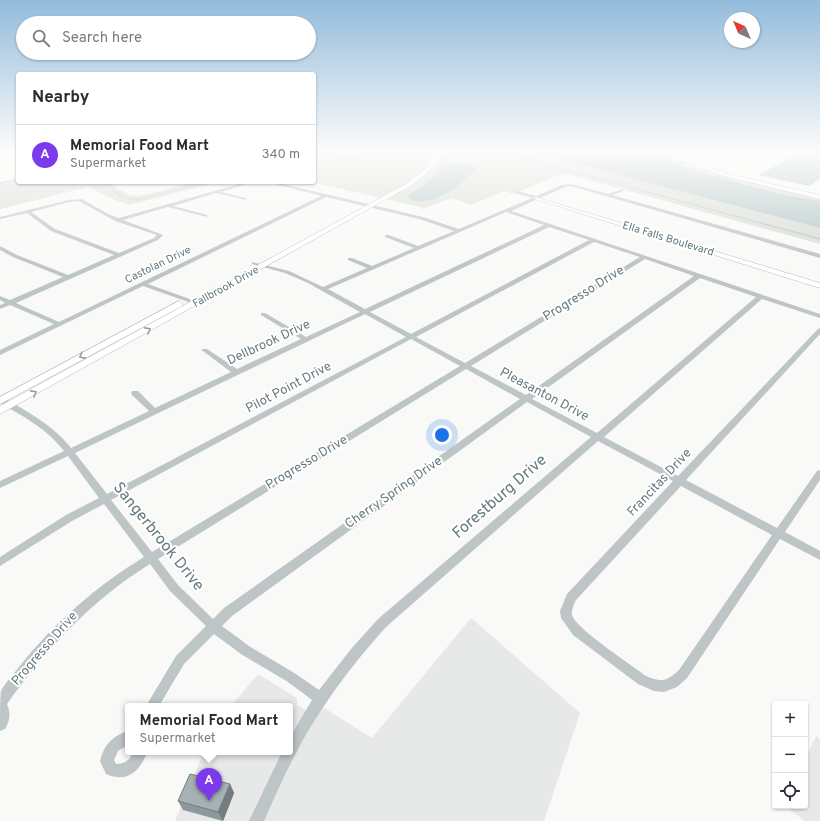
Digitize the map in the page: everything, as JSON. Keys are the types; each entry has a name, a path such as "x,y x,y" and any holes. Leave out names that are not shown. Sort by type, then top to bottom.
{"main road":[{"name":"Fallbrook Drive","path":"367,206 393,188"},
{"name":"Fallbrook Drive","path":"0,411 264,266 325,229 400,188"},
{"path":"785,188 820,197"},
{"path":"794,188 820,194"},
{"name":"Ella Falls Boulevard","path":"540,196 820,286"},
{"name":"Fallbrook Drive","path":"0,400 254,263 325,229"},
{"name":"Ella Falls Boulevard","path":"715,251 820,281"},
{"path":"102,345 112,350"}],"street":[{"path":"117,220 229,188"},
{"path":"295,188 420,218 459,231"},
{"path":"323,289 540,196 562,188"},
{"path":"584,188 820,256"},
{"name":"Ella Falls Boulevard","path":"524,190 540,196"},
{"path":"609,195 621,190"},
{"path":"216,192 244,199"},
{"name":"Ella Falls Boulevard","path":"517,192 540,196"},
{"name":"Castolan Drive","path":"0,353 324,196"},
{"path":"0,218 69,201 80,200 117,220 160,235 156,239 145,244 0,307"},
{"path":"168,206 205,216"},
{"path":"27,211 53,230 119,255"},
{"path":"507,211 820,316"},
{"name":"Dellbrook Drive","path":"0,485 548,225"},
{"path":"387,236 418,248"},
{"name":"Pilot Point Drive","path":"0,562 36,538 106,498 593,240"},
{"path":"0,248 15,256 67,277"},
{"name":"Progresso Drive","path":"0,702 29,664 74,614 96,595 152,558 644,257"},
{"path":"350,259 372,268"},
{"name":"Pleasanton Drive","path":"254,263 301,277 820,556"},
{"name":"Cherry Spring Drive","path":"154,703 180,660 214,626 247,598 698,276"},
{"path":"143,284 196,303"},
{"name":"Forestburg Drive","path":"293,746 320,698 363,643 395,611 761,296"},
{"path":"0,298 59,324"},
{"path":"263,314 305,339"},
{"name":"Francitas Drive","path":"780,534 683,674 674,684 665,687 654,686 642,680 571,625 566,611 567,604 820,330"},
{"path":"205,350 236,372"},
{"path":"136,393 154,411"},
{"name":"Sangerbrook Drive","path":"0,400 46,427 69,452 106,498 174,588 214,626 245,650 292,678 320,698"},
{"path":"780,534 820,472"},
{"path":"0,706 4,710 0,724"},
{"path":"125,739 118,742 110,751 107,761 111,769 121,771 127,769 137,760 139,755"},
{"name":"Forestburg Drive","path":"256,821 288,755"}],"shaded area":[{"path":"0,188 83,188 0,209"},
{"path":"91,188 118,188 129,195 134,196 170,188 194,188 129,205"},
{"path":"339,188 527,188 513,194 505,191 471,205 452,198 425,208"},
{"path":"419,188 454,188 435,199 425,201 415,201 406,196"},
{"path":"619,188 779,188 820,198 820,244"},
{"path":"670,188 759,188 780,194 820,201 820,228"},
{"path":"471,618 580,713 544,821 175,821 203,755 293,755 293,703 234,703 258,674 297,698 297,705 315,715 321,706 372,738"},
{"path":"816,736 820,739 820,821 805,821 789,809 808,809 808,753"}],"building":[{"path":"190,774 230,784 218,812 178,801"}],"waterway":[{"path":"111,190 129,199 140,199 183,188"},
{"path":"634,188 764,224"},
{"path":"761,223 820,239"}],"place":[{"name":"Memorial Food Mart","path":"209,801"}]}
